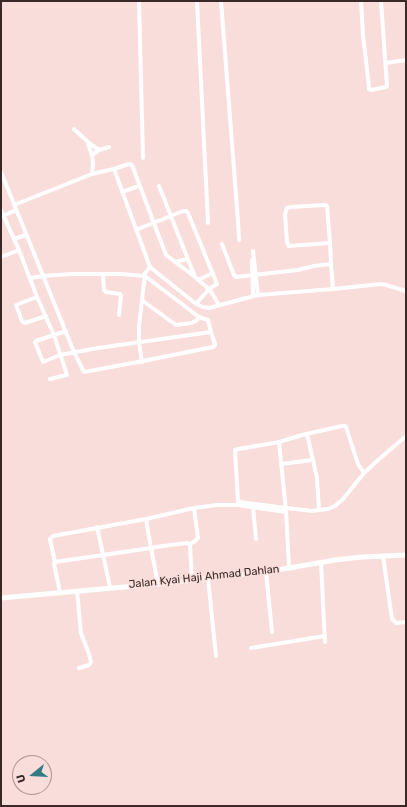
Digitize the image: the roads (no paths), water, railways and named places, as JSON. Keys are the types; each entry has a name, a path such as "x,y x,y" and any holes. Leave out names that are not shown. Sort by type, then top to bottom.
{"street":[{"path":"139,1 142,158"},
{"path":"197,1 208,223"},
{"path":"220,1 239,240"},
{"path":"361,1 370,90 387,86 381,1"},
{"path":"386,63 406,60"},
{"path":"74,129 99,150"},
{"path":"89,143 88,145 93,163 92,174"},
{"path":"92,155 99,150 109,147"},
{"path":"14,205 92,174 129,164 132,165 166,255 212,292 219,305"},
{"path":"114,169 136,230 147,271 142,300 139,343 142,362"},
{"path":"1,172 83,371 85,372 142,362 215,347 208,320 198,317 147,271"},
{"path":"122,192 139,186"},
{"path":"159,186 187,259 196,278"},
{"path":"330,243 289,246 287,242 285,214 287,208 291,206 327,206 330,243 333,289"},
{"path":"16,210 2,213 54,335 67,373 67,375 50,379"},
{"path":"136,230 183,211 188,213 217,284 196,304"},
{"path":"14,240 26,235"},
{"path":"222,244 235,276 298,270 331,264"},
{"path":"1,257 19,250"},
{"path":"252,250 256,295"},
{"path":"175,262 187,259"},
{"path":"30,278 71,274 103,274 147,271 196,304 209,308 256,295 381,284 406,291"},
{"path":"196,278 212,273"},
{"path":"103,274 104,290 106,292 120,294 121,296 119,315"},
{"path":"37,296 16,305 22,321 24,323 46,316"},
{"path":"142,300 176,325 192,323 197,320 198,317"},
{"path":"66,331 36,341 35,344 43,362 60,355 74,352 211,332"},
{"path":"238,504 235,450 238,449 279,442 345,426 358,464 364,473"},
{"path":"307,434 317,478 319,510"},
{"path":"238,504 254,508 286,510 312,511 328,509 338,504 364,473 406,436"},
{"path":"279,442 286,510 289,564"},
{"path":"281,464 313,460"},
{"path":"60,592 50,539 53,536 146,519 194,508 217,505 238,504 286,510"},
{"path":"55,562 187,543 190,544 198,538 194,508"},
{"path":"254,508 256,539"},
{"path":"146,519 158,581"},
{"path":"97,527 109,585"},
{"path":"190,544 192,578"},
{"name":"Jalan Kyai Haji Ahmad Dahlan","path":"1,598 76,591 109,585 266,572 289,564 362,557 406,555"},
{"path":"384,556 392,619 396,623 406,622"},
{"path":"321,562 325,642"},
{"path":"266,572 272,632"},
{"path":"208,578 216,656"},
{"path":"76,591 81,633 91,662 89,665 79,668"},
{"path":"251,648 325,636"}]}
